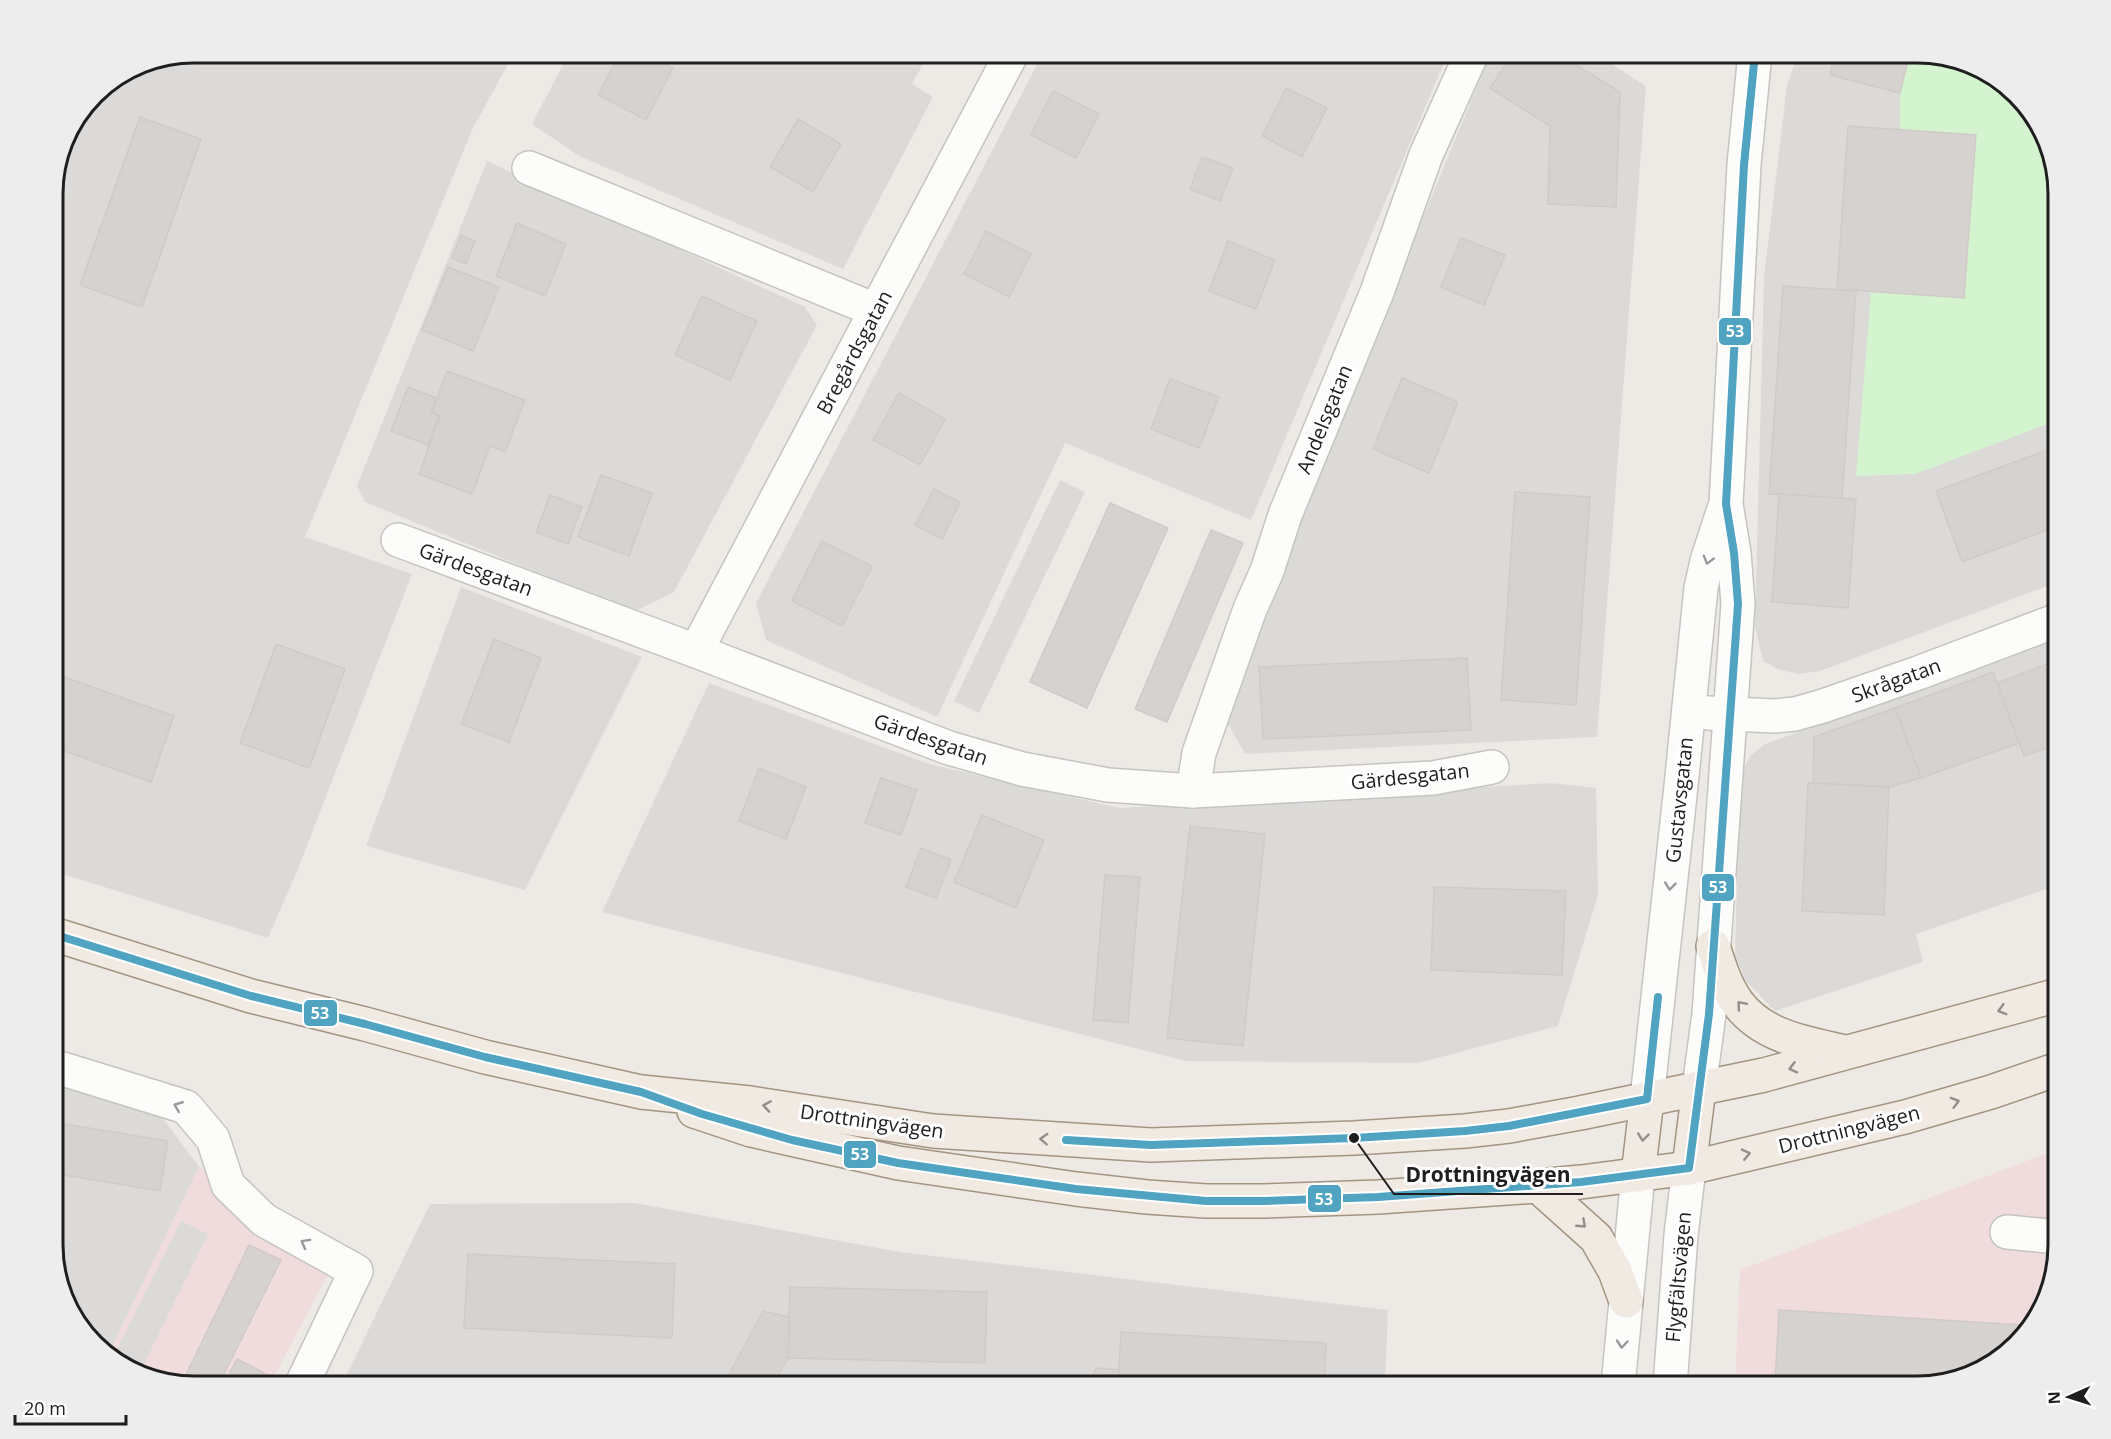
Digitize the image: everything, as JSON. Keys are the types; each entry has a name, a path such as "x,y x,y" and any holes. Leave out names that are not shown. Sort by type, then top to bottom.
{"main road":[{"name":"Drottningvägen","path":"63,937 251,996 485,1057 641,1092 750,1103 933,1131 1151,1145 1354,1138 1466,1131 1557,1117 1764,1075 2048,997"},
{"path":"1713,946 1724,978 1738,1003 1756,1022 1778,1035 1850,1053"},
{"name":"Drottningvägen","path":"641,1092 751,1130 898,1163 1147,1197 1206,1201 1274,1201 1378,1197 1538,1186 1689,1168 1905,1117 2048,1073"},
{"path":"1689,1168 1699,1088"},
{"path":"1638,1175 1647,1099"},
{"path":"1538,1186 1596,1238 1615,1271 1626,1301"}],"street":[{"name":"Bregårdsgatan","path":"696,651 1006,63"},
{"name":"Andelsgatan","path":"1192,791 1199,753 1250,609 1267,571 1285,515 1377,292 1426,155 1467,63"},
{"name":"Gustavsgatan","path":"1699,1088 1709,1014 1738,604 1734,553 1726,504 1744,165 1754,63"},
{"path":"529,168 875,310"},
{"name":"Gustavsgatan","path":"1647,1099 1701,588 1707,561 1726,504"},
{"name":"Gärdesgatan","path":"398,540 959,751 1022,769 1108,785 1192,791 1433,778 1492,767"},
{"name":"Skrågatan","path":"1689,711 1729,715 1795,714 1823,706 2048,624"},
{"path":"63,1069 186,1107 213,1139 228,1185 264,1220 356,1271 306,1376"},
{"name":"Flygfältsvägen","path":"1671,1376 1681,1235 1689,1168"},
{"path":"1619,1376 1638,1175"},
{"path":"2007,1232 2048,1236"}],"shaded area":[{"path":"186,63 509,63 472,130 305,537 412,574 298,869 268,938 63,874 63,186 67,160 85,121 101,101 121,85 160,67"},
{"path":"564,63 924,63 912,84 933,97 843,269 579,156 532,124"},
{"path":"1038,63 1444,63 1251,520 1065,443 937,717 766,640 756,603"},
{"path":"1487,63 1610,63 1646,86 1597,737 1245,754 1228,724 1322,461"},
{"path":"1795,63 1917,63 1934,64 1959,70 1990,85 2026,121 2044,160 2048,194 2048,586 1820,671 1799,674 1780,670 1763,661 1755,627 1764,277 1787,85"},
{"path":"487,161 805,307 817,325 674,592 633,612 365,502 357,486"},
{"path":"1060,480 1085,492 979,713 954,701"},
{"path":"1314,490 1343,501 1303,612 1273,601"},
{"path":"461,587 642,657 525,890 366,846"},
{"path":"1476,590 1478,617 1319,630 1317,602"},
{"path":"2048,643 2048,888 1916,934 1923,962 1775,1011 1746,981 1735,957 1741,773 1751,755 1765,744"},
{"path":"709,683 929,764 1119,808 1552,783 1596,788 1598,895 1558,1026 1418,1063 1186,1061 602,912"},
{"path":"63,1083 161,1116 199,1167 112,1347 90,1325 81,1310 70,1287 66,1270 63,1253"},
{"path":"2048,1153 2047,1262 2038,1295 2026,1318 2010,1338 1997,1349 1967,1366 1951,1372 1917,1376 1735,1376 1740,1270"},
{"path":"199,1167 341,1250 274,1376 194,1376 160,1372 136,1362 112,1347"},
{"path":"635,1203 900,1252 1388,1310 1385,1376 346,1376 430,1204"},
{"path":"181,1221 208,1234 143,1365 116,1351"}],"green space":[{"path":"1908,63 1934,64 1959,70 1990,85 2003,96 2026,121 2038,144 2044,160 2048,194 2048,424 1915,474 1856,476 1871,292 1964,297 1976,135 1900,130 1900,93"}],"building":[{"path":"615,63 663,63 673,68 646,120 598,95"},
{"path":"1506,63 1573,63 1620,92 1616,207 1548,204 1550,126 1490,88"},
{"path":"1833,63 1908,63 1900,93 1830,75"},
{"path":"1286,88 1327,108 1302,157 1262,136"},
{"path":"1053,91 1099,114 1076,158 1031,135"},
{"path":"140,117 201,139 142,307 80,285"},
{"path":"798,119 841,144 813,192 770,167"},
{"path":"1848,126 1976,135 1964,298 1837,289"},
{"path":"1202,157 1233,168 1220,201 1190,189"},
{"path":"517,223 566,244 545,296 496,276"},
{"path":"986,231 1031,254 1009,297 964,274"},
{"path":"461,235 475,241 466,264 452,258"},
{"path":"1461,238 1505,255 1484,305 1441,287"},
{"path":"1228,241 1275,260 1256,309 1209,291"},
{"path":"448,267 499,287 473,351 422,330"},
{"path":"1783,286 1856,291 1842,499 1769,494"},
{"path":"702,296 757,321 730,380 675,355"},
{"path":"447,371 525,400 505,452 490,446 472,494 419,474 440,416 432,412"},
{"path":"1402,378 1458,402 1429,473 1373,449"},
{"path":"1170,379 1219,397 1199,448 1151,429"},
{"path":"408,387 436,398 431,413 439,416 428,445 391,431"},
{"path":"899,393 945,419 920,465 873,440"},
{"path":"2048,450 2048,530 1962,562 1936,491"},
{"path":"601,475 652,493 629,556 578,537"},
{"path":"934,489 960,502 942,539 915,525"},
{"path":"1515,492 1590,497 1576,705 1501,700"},
{"path":"1779,494 1856,499 1848,608 1772,602"},
{"path":"550,495 582,507 568,544 536,532"},
{"path":"1110,503 1168,528 1087,708 1030,682"},
{"path":"1211,530 1243,543 1167,722 1135,709"},
{"path":"822,541 872,566 842,626 792,601"},
{"path":"494,639 541,658 509,742 461,724"},
{"path":"276,644 345,669 309,768 240,743"},
{"path":"1467,658 1471,730 1263,739 1259,667"},
{"path":"2048,664 2048,748 2024,756 1997,683"},
{"path":"1993,672 2019,743 1921,778 1895,708"},
{"path":"63,677 174,716 151,782 63,751"},
{"path":"1895,708 1921,778 1889,787 1813,783 1814,737"},
{"path":"759,768 806,787 786,839 739,821"},
{"path":"881,778 917,790 901,835 865,823"},
{"path":"1808,783 1889,787 1884,915 1802,911"},
{"path":"982,815 1044,840 1016,908 954,882"},
{"path":"1190,826 1265,834 1243,1046 1167,1038"},
{"path":"921,848 951,860 936,898 906,887"},
{"path":"1105,875 1140,877 1128,1023 1093,1020"},
{"path":"1434,887 1566,891 1562,975 1431,970"},
{"path":"63,1124 168,1141 160,1191 63,1175"},
{"path":"249,1245 281,1260 223,1376 186,1376"},
{"path":"468,1254 675,1264 672,1338 464,1328"},
{"path":"790,1287 987,1292 985,1363 788,1358"},
{"path":"1779,1310 2020,1325 1997,1349 1951,1372 1917,1376 1775,1376"},
{"path":"763,1311 789,1317 788,1358 778,1376 728,1376"},
{"path":"1121,1332 1326,1343 1324,1376 1119,1376"},
{"path":"237,1359 270,1376 228,1376"},
{"path":"1096,1368 1119,1370 1119,1376 1092,1376"}],"transit line":[{"name":"53","path":"63,937 251,996 485,1057 641,1092 702,1114 792,1140 898,1163 1076,1189 1206,1201 1263,1201 1378,1197 1581,1182 1689,1168 1709,1014 1738,604 1734,553 1726,504 1744,165 1754,63"},
{"name":"53","path":"1066,1140 1151,1145 1354,1138 1465,1131 1509,1126 1647,1099 1658,997"}],"place":[{"name":"Drottningvägen","path":"1354,1138"}]}
